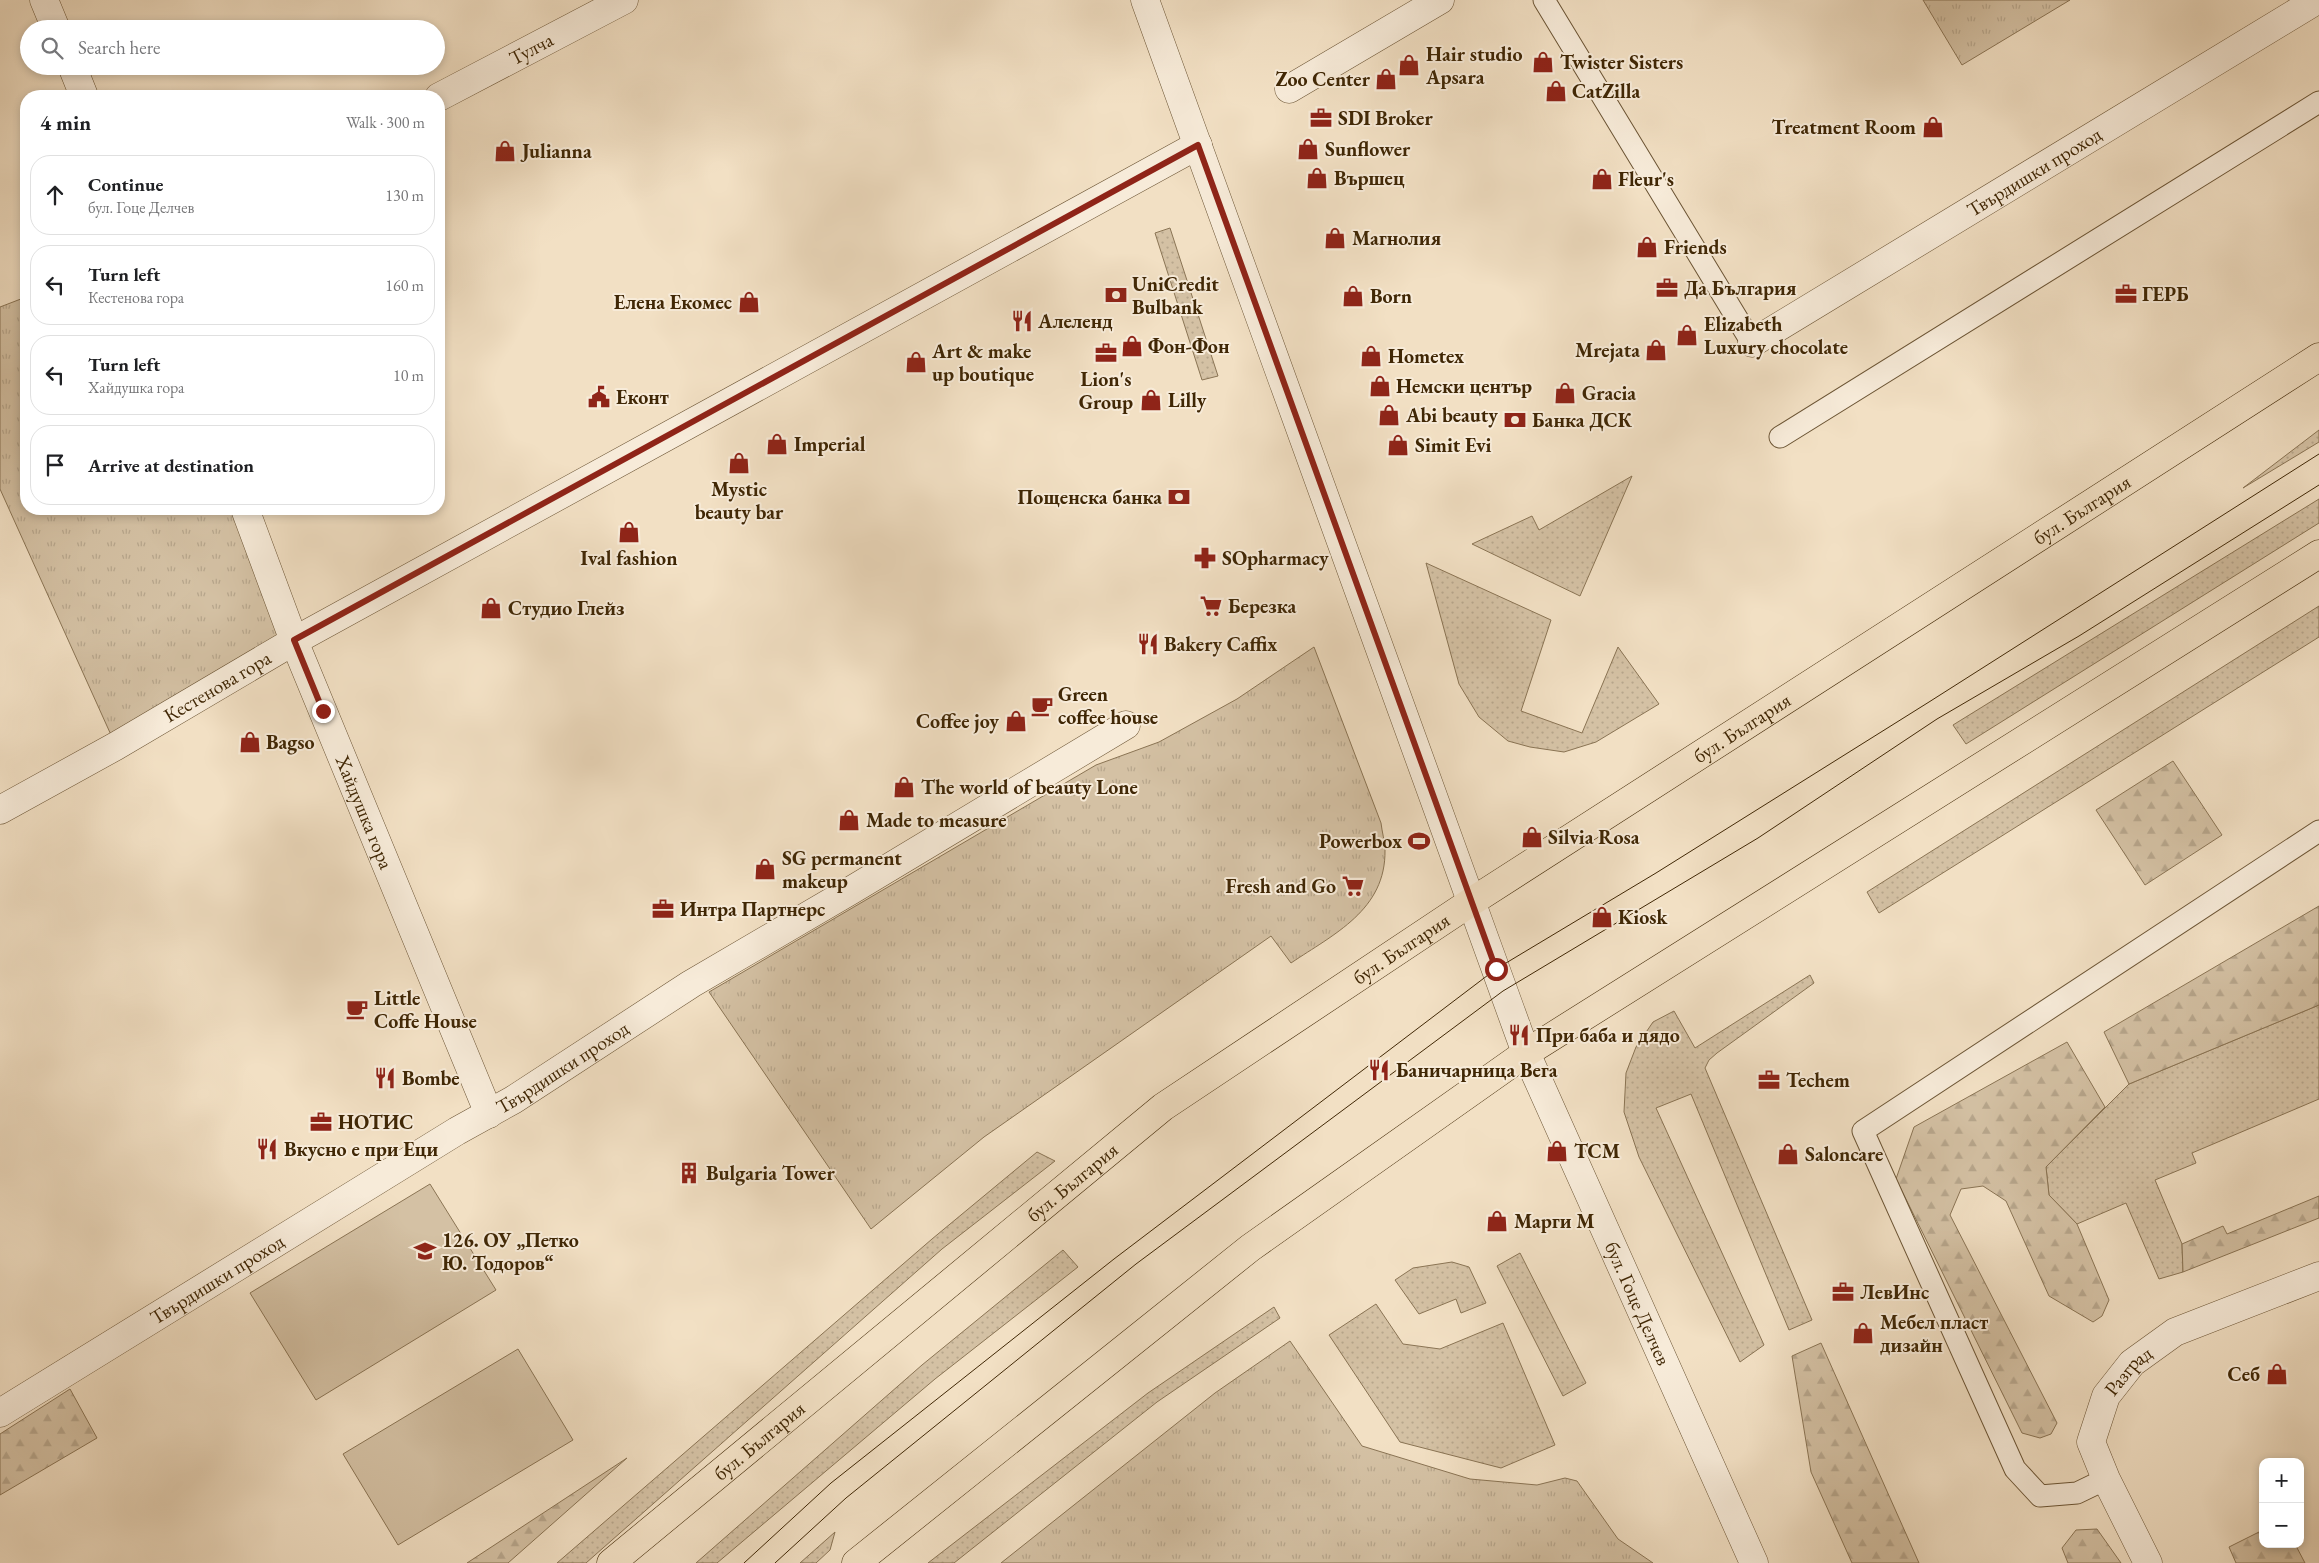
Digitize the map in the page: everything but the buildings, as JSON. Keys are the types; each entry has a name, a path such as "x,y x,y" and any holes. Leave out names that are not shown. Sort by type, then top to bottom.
{"main road":[{"name":"бул. България","path":"611,1563 1163,1107 1471,902 2319,356"},
{"path":"856,1563 1250,1248 1526,1053 2319,554"}],"street":[{"path":"44,0 52,20"},
{"name":"Тулча","path":"445,94 624,0"},
{"name":"бул. Гоце Делчев","path":"1145,0 1526,1053 1754,1563"},
{"path":"1289,89 1440,0"},
{"name":"Твърдишки проход","path":"1752,343 2317,0"},
{"path":"76,75 82,90"},
{"name":"Кестенова гора","path":"0,810 116,746 294,640 1198,145"},
{"name":"Хайдушка гора","path":"247,515 294,640 489,1114"},
{"name":"Твърдишки проход","path":"0,1413 457,1131 489,1114 691,984 850,892 1126,725"},
{"name":"Разград","path":"2148,1563 2106,1479 2091,1442 2106,1396 2132,1362 2175,1332 2319,1276"}],"lane":[{"path":"1544,0 1752,343"},
{"path":"1780,437 2319,102"},
{"path":"2106,1479 2077,1493 2040,1496 2015,1469 1863,1131 2319,831"}],"green space":[{"path":"1923,0 2070,0 1962,65"},
{"path":"1170,228 1218,376 1202,380 1155,233"},
{"path":"20,299 20,515 247,515 294,641 116,746 0,489 0,307"},
{"path":"2319,430 2319,442 2243,488"},
{"path":"1632,476 1580,596 1472,544 1532,516 1539,530"},
{"path":"2319,499 2319,523 1966,744 1953,725"},
{"path":"1426,563 1551,620 1521,711 1582,733 1618,647 1659,704 1596,742 1564,752 1530,747 1508,741 1479,717 1459,684"},
{"path":"2319,606 2319,637 1879,913 1867,892"},
{"path":"1314,647 1381,823 1385,844 1383,871 1377,889 1367,904 1340,930 1291,963 1271,936 984,1137 871,1229 709,992 1096,765 1159,742 1237,699"},
{"path":"2173,761 2222,835 2145,885 2096,810"},
{"path":"2319,906 2319,1005 2129,1084 2104,1032"},
{"path":"1810,975 1814,983 1717,1053 1709,1060 1705,1068 1812,1320 1789,1330 1691,1094 1656,1108 1764,1345 1740,1362 1639,1157 1624,1112 1626,1073 1636,1047 1653,1022 1674,1011 1695,1048"},
{"path":"2319,1005 2319,1099 2192,1153 2196,1163 2155,1180 2182,1244 2183,1272 2159,1279 2126,1203 2077,1224 2049,1195 2046,1167 2129,1084"},
{"path":"2067,1042 2105,1107 2046,1167 2049,1195 2077,1224 2109,1300 2102,1316 2093,1322 2049,1296 2006,1201 1983,1186 1961,1189 1950,1215 2057,1423 2051,1434 2040,1438 2022,1433 1896,1179 1914,1127"},
{"path":"1037,1152 1055,1161 942,1249 586,1563 557,1563 932,1239"},
{"path":"430,1184 496,1290 316,1400 250,1293"},
{"path":"2319,1196 2319,1218 2183,1272 2182,1244 2223,1226 2227,1234"},
{"path":"1063,1250 1078,1267 935,1379 717,1563 696,1563 922,1365"},
{"path":"1520,1253 1586,1383 1563,1396 1497,1266"},
{"path":"1452,1262 1469,1267 1486,1303 1461,1313 1456,1299 1419,1314 1395,1280 1413,1268"},
{"path":"1376,1304 1403,1344 1440,1349 1503,1323 1555,1445 1501,1468 1400,1442 1329,1335"},
{"path":"1274,1307 1280,1318 1157,1402 954,1563 928,1563 1148,1393"},
{"path":"1290,1341 1362,1446 1470,1479 1537,1485 1565,1478 1577,1481 1618,1539 1653,1563 1001,1563 1215,1393"},
{"path":"1821,1343 1919,1563 1852,1563 1811,1472 1792,1356"},
{"path":"518,1349 573,1440 398,1545 343,1454"},
{"path":"70,1389 97,1438 0,1495 0,1434"},
{"path":"627,1458 508,1563 467,1563"},
{"path":"2097,1529 2121,1563 2068,1563 2062,1548 2076,1530"},
{"path":"835,1532 830,1550 816,1563 800,1563"},
{"path":"2259,1532 2259,1548 2297,1548 2305,1563 2236,1563 2229,1547"}],"tram line":[{"path":"744,1563 831,1483 1114,1259 1496,969 1656,873 2319,454"},
{"path":"775,1563 846,1498 1136,1264 1503,991 1758,838 1937,719 2079,636 2319,485"}],"place":[{"name":"Twister Sisters","path":"1543,62"},
{"name":"Hair studio Apsara","path":"1409,65"},
{"name":"Zoo Center","path":"1386,79"},
{"name":"CatZilla","path":"1556,91"},
{"name":"SDI Broker","path":"1321,118"},
{"name":"Treatment Room","path":"1933,127"},
{"name":"Sunflower","path":"1308,149"},
{"name":"Julianna","path":"505,151"},
{"name":"Вършец","path":"1317,178"},
{"name":"Fleur's","path":"1602,179"},
{"name":"Магнолия","path":"1335,238"},
{"name":"Friends","path":"1647,247"},
{"name":"Да България","path":"1667,288"},
{"name":"ГЕРБ","path":"2126,294"},
{"name":"UniCredit Bulbank","path":"1116,295"},
{"name":"Born","path":"1353,296"},
{"name":"Елена Екомес","path":"749,302"},
{"name":"Алеленд","path":"1022,321"},
{"name":"Elizabeth Luxury chocolate","path":"1687,335"},
{"name":"Фон-Фон","path":"1132,346"},
{"name":"Mrejata","path":"1656,350"},
{"name":"Lion's Group","path":"1106,353"},
{"name":"Hometex","path":"1371,356"},
{"name":"Art & make up boutique","path":"916,362"},
{"name":"Немски център","path":"1380,386"},
{"name":"Gracia","path":"1565,393"},
{"name":"Еконт","path":"599,397"},
{"name":"Lilly","path":"1151,400"},
{"name":"Abi beauty","path":"1389,415"},
{"name":"Банка ДСК","path":"1515,420"},
{"name":"Imperial","path":"777,444"},
{"name":"Simit Evi","path":"1398,445"},
{"name":"Mystic beauty bar","path":"739,463"},
{"name":"Пощенска банка","path":"1179,497"},
{"name":"Ival fashion","path":"629,532"},
{"name":"SOpharmacy","path":"1205,558"},
{"name":"Березка","path":"1211,606"},
{"name":"Студио Глейз","path":"491,608"},
{"name":"Bakery Caffix","path":"1148,644"},
{"name":"Green coffee house","path":"1042,706"},
{"name":"Coffee joy","path":"1016,721"},
{"name":"Bagso","path":"250,742"},
{"name":"The world of beauty Lone","path":"904,787"},
{"name":"Made to measure","path":"849,820"},
{"name":"Silvia Rosa","path":"1532,837"},
{"name":"Powerbox","path":"1419,841"},
{"name":"SG permanent makeup","path":"765,869"},
{"name":"Fresh and Go","path":"1353,886"},
{"name":"Интра Партнерс","path":"663,909"},
{"name":"Kiosk","path":"1602,917"},
{"name":"Little Coffe House","path":"357,1009"},
{"name":"При баба и дядо","path":"1519,1035"},
{"name":"Баничарница Вега","path":"1379,1070"},
{"name":"Bombe","path":"385,1078"},
{"name":"Techem","path":"1769,1080"},
{"name":"НОТИС","path":"321,1122"},
{"name":"Вкусно е при Еци","path":"267,1149"},
{"name":"TCM","path":"1557,1151"},
{"name":"Saloncare","path":"1788,1154"},
{"name":"Bulgaria Tower","path":"689,1173"},
{"name":"Марги М","path":"1497,1221"},
{"name":"126. ОУ „Петко Ю. Тодоров“","path":"425,1251"},
{"name":"ЛевИнс","path":"1843,1292"},
{"name":"Мебел пласт дизайн","path":"1863,1333"},
{"name":"Себ","path":"2277,1374"}],"route":[{"path":"323,711 294,640 1198,145 1496,969"}]}
